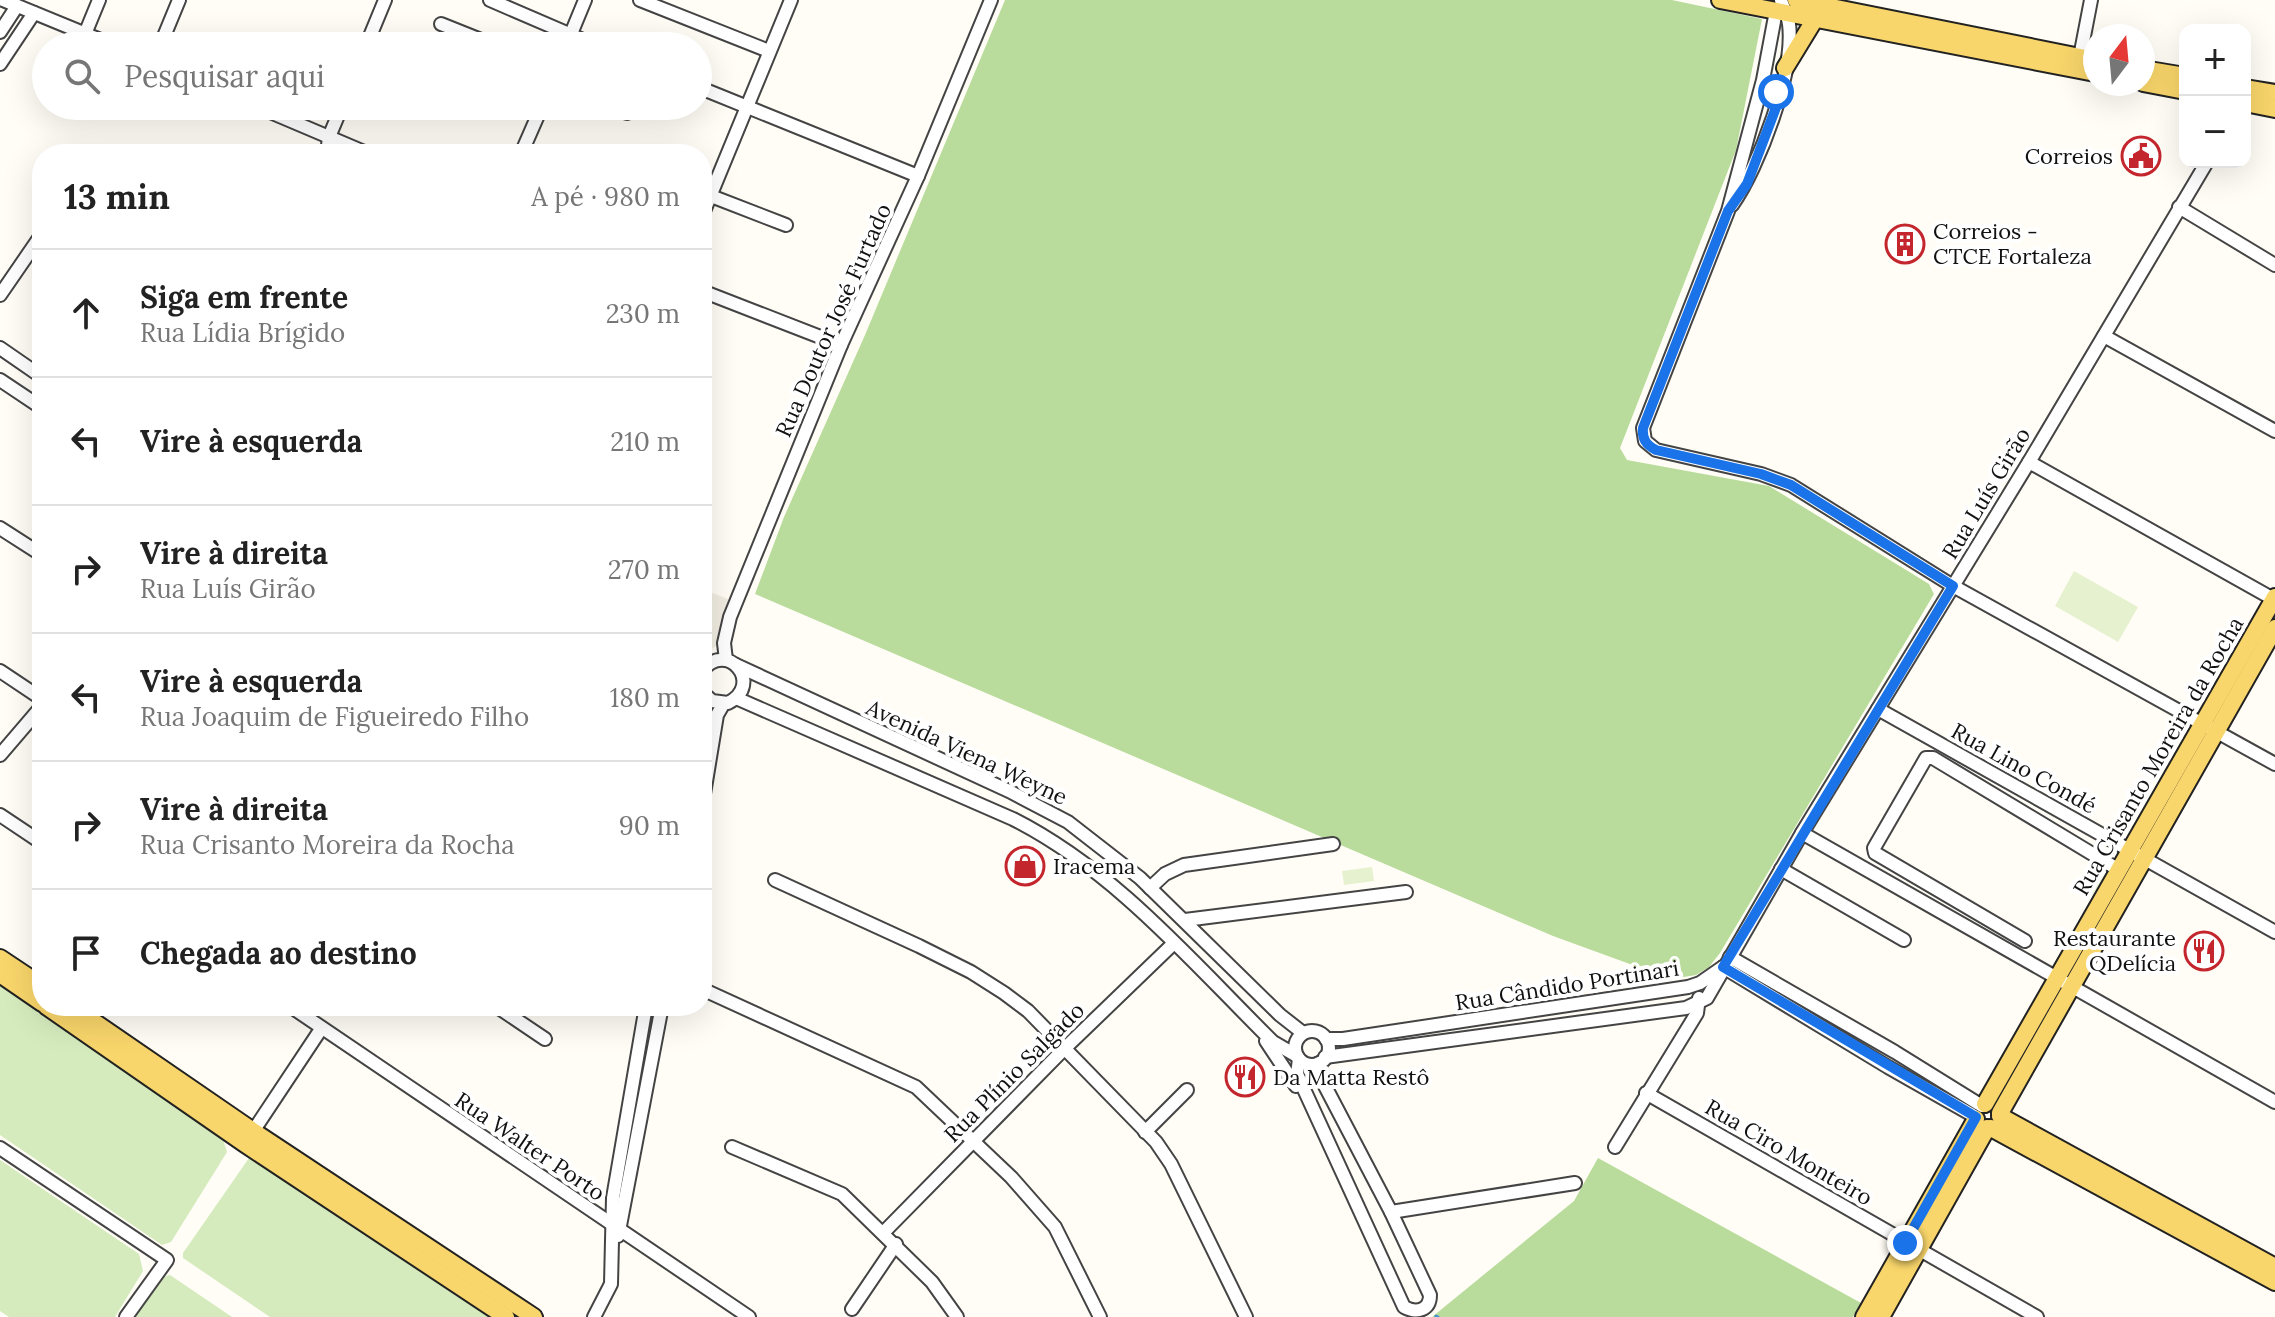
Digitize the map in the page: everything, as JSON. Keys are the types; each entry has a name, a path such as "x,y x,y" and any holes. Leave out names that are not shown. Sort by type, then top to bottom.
{"main road":[{"path":"1720,0 1785,6 2083,57"},
{"path":"1785,6 1815,19 2083,71"},
{"path":"1785,68 1815,19"},
{"path":"2155,71 2179,75"},
{"path":"2155,85 2179,90"},
{"path":"2251,89 2275,93"},
{"path":"2251,104 2275,109"},
{"name":"Rua Crisanto Moreira da Rocha","path":"1987,1116 2073,986 2137,854 2209,727 2274,599"},
{"name":"Rua Crisanto Moreira da Rocha","path":"2209,727 2275,628"},
{"name":"Rua Crisanto Moreira da Rocha","path":"1864,1317 1912,1246 1987,1116 2058,977 2119,870 2137,854"},
{"path":"0,958 32,979"},
{"path":"0,974 32,997"},
{"path":"61,1016 466,1282 534,1317"},
{"path":"84,1016 249,1138"},
{"path":"1987,1116 2147,1204 2275,1282"},
{"path":"2147,1204 2275,1267"},
{"name":"Rua Crisanto Moreira da Rocha","path":"1881,1317 1912,1246"},
{"path":"466,1282 506,1317"}],"street":[{"path":"3,0 80,32"},
{"path":"86,32 99,0"},
{"path":"166,32 179,0"},
{"path":"372,32 385,0"},
{"path":"490,0 552,32"},
{"path":"571,32 585,0"},
{"path":"640,0 769,51"},
{"path":"712,194 791,0"},
{"name":"Rua Doutor José Furtado","path":"730,700 744,681 731,662 724,643 730,617 841,345 918,176 991,0"},
{"path":"2090,24 2091,0"},
{"path":"0,32 17,6"},
{"path":"1728,211 1747,184 1783,89 1789,24 1785,6"},
{"path":"1785,6 1728,211 1643,428 1645,441 1656,450 1761,474 1791,485 1953,586 2275,764"},
{"path":"0,64 34,13"},
{"path":"441,24 461,32"},
{"path":"1763,80 1769,91 1783,89"},
{"path":"712,93 918,176"},
{"path":"289,120 345,144"},
{"path":"328,144 336,120"},
{"path":"525,144 536,120"},
{"name":"Rua Luís Girão","path":"1726,962 2203,168"},
{"path":"712,196 786,225"},
{"path":"2179,207 2275,265"},
{"path":"0,295 32,249"},
{"path":"712,295 841,345"},
{"path":"2104,336 2275,431"},
{"path":"0,348 32,370"},
{"path":"0,380 32,401"},
{"path":"2029,462 2274,599"},
{"path":"0,528 32,549"},
{"path":"712,662 731,662"},
{"name":"Avenida Viena Weyne","path":"731,662 1044,809 1110,853 1140,878 1280,1015 1303,1033"},
{"path":"0,671 32,692"},
{"path":"712,745 719,708 730,700"},
{"name":"Avenida Viena Weyne","path":"712,701 730,700 1013,819 1055,842 1123,895 1262,1031 1286,1052 1298,1058"},
{"name":"Rua Lino Condé","path":"1878,709 2275,932"},
{"path":"0,755 32,718"},
{"path":"2025,941 1875,853 1874,848 1926,758 1933,758 2119,870"},
{"path":"0,815 32,836"},
{"path":"1802,833 2275,1102"},
{"path":"1150,888 1165,874 1184,865 1333,844"},
{"path":"1097,874 1107,868 1110,853"},
{"path":"1781,869 1904,940"},
{"path":"1123,895 1129,883 1140,878"},
{"path":"775,880 971,972 1028,1011 1156,1142 1171,1164 1246,1317"},
{"path":"1185,920 1406,892"},
{"name":"Rua Plínio Salgado","path":"884,1232 1063,1050 1174,943"},
{"path":"1726,962 1895,1052 1987,1116"},
{"name":"Rua Cândido Portinari","path":"1326,1039 1343,1039 1697,984 1726,962"},
{"name":"Rua Cândido Portinari","path":"1322,1060 1479,1035 1686,1008 1699,1003 1713,991 1726,962"},
{"path":"1615,1147 1697,1013 1697,984"},
{"path":"712,994 916,1087 1011,1177 1055,1227 1100,1317"},
{"name":"Rua Walter Porto","path":"305,1016 749,1317"},
{"path":"511,1016 545,1039"},
{"path":"594,1317 610,1288 615,1228 613,1198 644,1016"},
{"path":"615,1228 660,1016"},
{"path":"1477,1019 1479,1035"},
{"path":"249,1138 321,1029"},
{"path":"1262,1031 1303,1100 1313,1108"},
{"path":"1316,1031 1326,1039 1328,1051 1322,1060 1322,1079 1430,1295 1428,1305 1423,1310 1404,1307 1297,1074 1296,1043 1303,1033 1316,1031"},
{"path":"1334,1103 1330,1071 1342,1057"},
{"path":"1298,1058 1307,1064 1322,1060"},
{"path":"636,1066 650,1069"},
{"path":"1145,1132 1187,1090"},
{"name":"Rua Ciro Monteiro","path":"1646,1093 2037,1317"},
{"path":"732,1147 842,1194 932,1282 957,1317"},
{"path":"0,1148 167,1260 126,1317"},
{"path":"1391,1212 1575,1183"},
{"path":"852,1309 896,1244"}],"green space":[{"path":"1005,0 1672,0 1762,19 1736,150 1620,448 1627,460 1769,486 1929,584 1934,594 1709,967 1696,975 1671,979 1553,936 755,594 784,517 865,335"},
{"path":"2074,571 2138,607 2118,642 2055,606"},
{"path":"2094,864 2106,871 2092,896 2079,889"},
{"path":"1372,867 1374,881 1344,885 1342,871"},
{"path":"0,984 32,1006 32,1016 47,1016 222,1136 227,1152 171,1242 162,1245 0,1135"},
{"path":"254,1156 490,1317 270,1317 183,1258 183,1253 249,1158"},
{"path":"1598,1158 1861,1303 1853,1317 1432,1317 1574,1201"},
{"path":"0,1160 139,1254 143,1271 115,1317 9,1317 0,1311"},
{"path":"169,1275 232,1317 135,1317 164,1277"}],"shaded area":[{"path":"712,593 728,599 730,606 719,644 712,649"}],"place":[{"name":"Correios","path":"2141,156"},
{"name":"Correios - CTCE Fortaleza","path":"1905,244"},
{"name":"Iracema","path":"1025,866"},
{"name":"Restaurante QDelícia","path":"2204,951"},
{"name":"Da Matta Restô","path":"1245,1077"}],"route":[{"path":"1776,92 1783,89 1747,184 1728,211 1643,428 1643,437 1656,450 1761,474 1791,485 1953,586 1723,967 1976,1117 1905,1243"}]}
